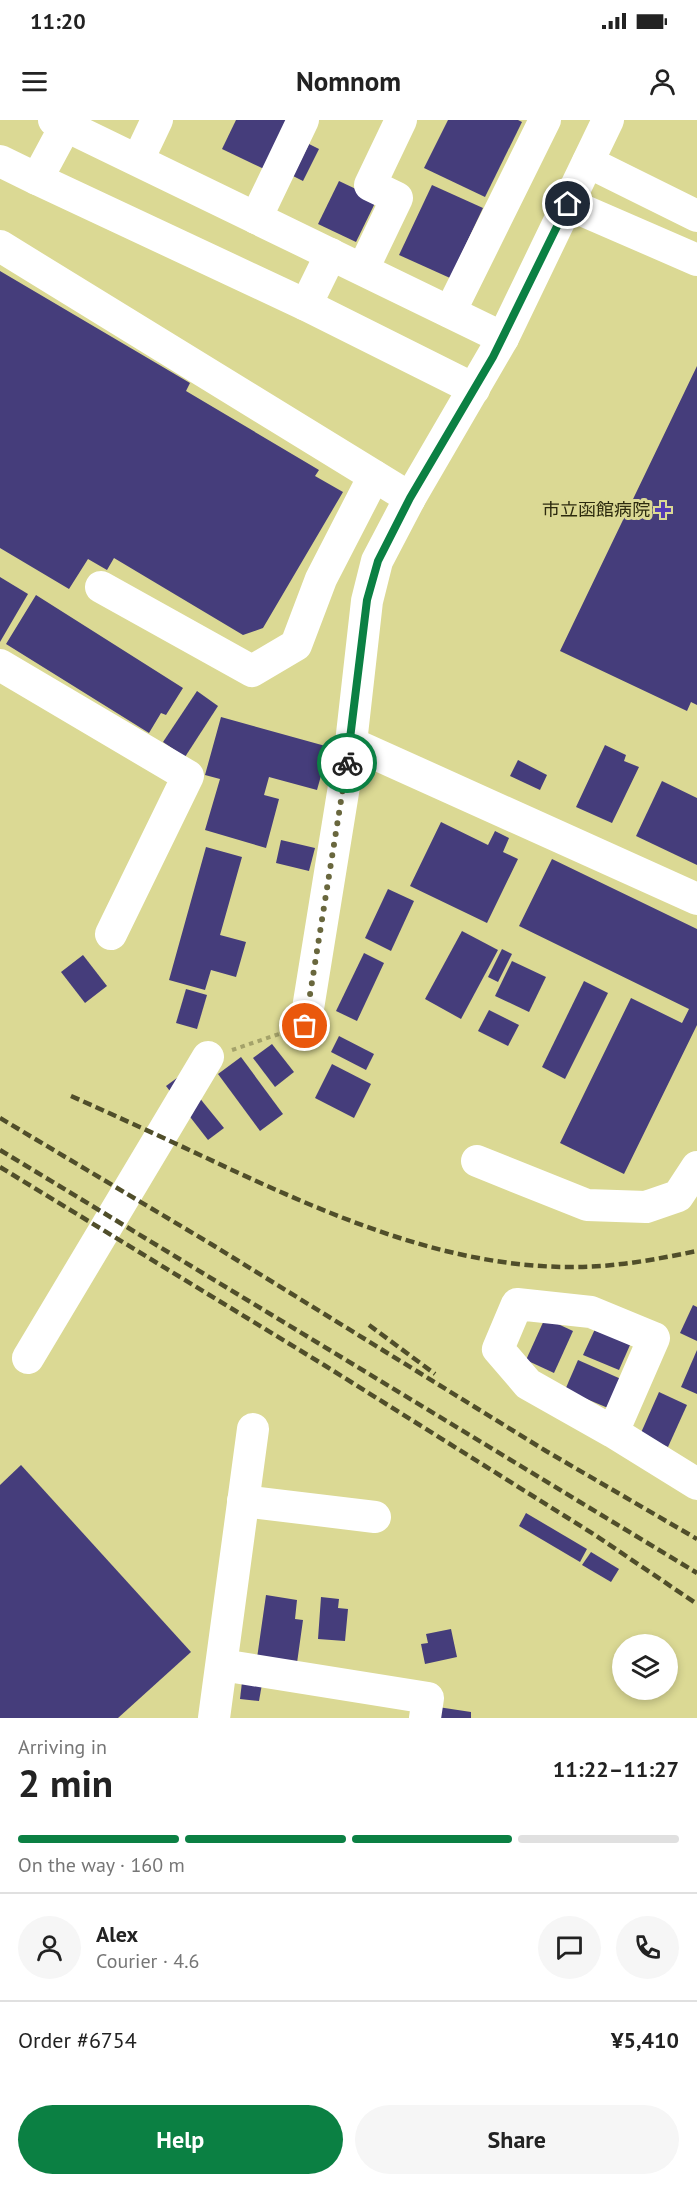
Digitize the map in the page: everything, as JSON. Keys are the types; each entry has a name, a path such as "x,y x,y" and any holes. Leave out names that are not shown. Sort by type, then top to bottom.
{"street":[{"path":"138,160 157,120"},
{"path":"256,218 303,120"},
{"path":"363,269 397,198 370,185 401,120"},
{"path":"450,312 545,120"},
{"path":"305,1026 351,743 367,600 378,561 410,498 503,338 588,162 605,121"},
{"path":"37,179 60,123 503,338"},
{"path":"0,161 306,305 474,389"},
{"path":"588,162 697,216"},
{"path":"568,204 697,260"},
{"path":"0,246 410,498"},
{"path":"306,305 331,254"},
{"path":"100,587 252,671 296,645 321,579 374,476"},
{"path":"0,665 188,776 111,934"},
{"path":"351,743 697,899"},
{"path":"28,1358 208,1058"},
{"path":"477,1161 587,1206 646,1207 678,1196 697,1168"},
{"path":"613,1432 654,1338 591,1312 517,1304 498,1349 528,1384 613,1432 697,1484"},
{"path":"214,1718 253,1429"},
{"path":"243,1501 375,1517"},
{"path":"222,1665 428,1698 425,1718"}],"building":[{"path":"236,120 288,120 264,169 222,149"},
{"path":"448,120 518,120 522,122 485,197 424,168"},
{"path":"309,144 319,149 303,181 293,176"},
{"path":"339,181 377,199 356,242 318,224"},
{"path":"432,185 483,208 450,278 399,255"},
{"path":"0,271 190,383 186,391 319,470 315,476 343,492 263,628 243,635 114,558 107,570 88,559 69,589 0,548"},
{"name":"市立函館病院","path":"697,366 697,705 691,702 687,711 560,651"},
{"path":"0,577 28,594 0,642"},
{"path":"36,595 183,688 166,715 161,713 149,733 6,644"},
{"path":"197,691 218,706 185,757 163,742"},
{"path":"221,717 329,747 317,790 269,777 264,795 279,799 266,848 205,830 220,779 205,775"},
{"path":"605,745 626,755 624,761 639,767 612,823 576,807"},
{"path":"518,760 547,775 540,790 510,776"},
{"path":"662,781 697,798 697,865 636,836"},
{"path":"441,822 488,845 495,831 509,838 503,852 518,859 487,923 410,886"},
{"path":"281,840 315,848 309,871 276,863"},
{"path":"206,847 242,857 220,935 246,942 236,977 211,970 205,990 169,980"},
{"path":"552,859 697,929 697,1025 624,1174 560,1143 631,998 682,1023 689,1009 519,926"},
{"path":"388,889 414,901 391,951 365,938"},
{"path":"462,931 498,950 461,1019 425,999"},
{"path":"502,949 512,954 498,982 488,977"},
{"path":"364,953 384,963 357,1021 336,1011"},
{"path":"83,955 107,986 85,1003 61,972"},
{"path":"512,961 546,977 529,1012 495,996"},
{"path":"584,981 608,993 565,1079 542,1067"},
{"path":"186,989 207,995 197,1029 176,1023"},
{"path":"489,1010 519,1025 508,1046 478,1031"},
{"path":"339,1036 374,1054 366,1070 331,1052"},
{"path":"272,1044 294,1072 275,1087 253,1058"},
{"path":"241,1057 283,1114 260,1131 218,1074"},
{"path":"332,1064 371,1084 354,1118 315,1098"},
{"path":"181,1075 224,1128 208,1140 166,1086"},
{"path":"693,1305 697,1307 697,1341 680,1333"},
{"path":"545,1318 573,1331 554,1373 526,1360"},
{"path":"595,1329 630,1345 619,1370 583,1355"},
{"path":"697,1350 697,1394 681,1387"},
{"path":"578,1360 621,1379 608,1408 565,1390"},
{"path":"659,1392 687,1405 668,1447 640,1435"},
{"path":"21,1465 191,1652 118,1718 0,1718 0,1485"},
{"path":"526,1513 587,1549 580,1562 519,1526"},
{"path":"591,1552 619,1569 611,1582 582,1565"},
{"path":"266,1595 297,1600 295,1619 303,1620 297,1663 257,1658"},
{"path":"321,1597 339,1599 338,1608 348,1609 345,1641 318,1639"},
{"path":"451,1629 457,1657 425,1664 421,1644 428,1643 426,1634"},
{"path":"242,1682 262,1684 259,1701 240,1699"},
{"path":"438,1707 471,1712 471,1718 437,1718"}],"railway":[{"path":"71,1096 314,1206 399,1238 442,1250 530,1265 575,1267 652,1260 697,1251"},
{"path":"0,1118 211,1244 546,1451 697,1539"},
{"path":"0,1150 697,1573"},
{"path":"0,1167 324,1365 595,1535 697,1604"},
{"path":"369,1325 435,1374"}],"way so far":[{"path":"305,1026 347,763"}],"place":[{"name":"市立函館病院","path":"663,510"}],"route":[{"path":"347,763 367,600 378,561 410,498 493,357 568,204"}]}
